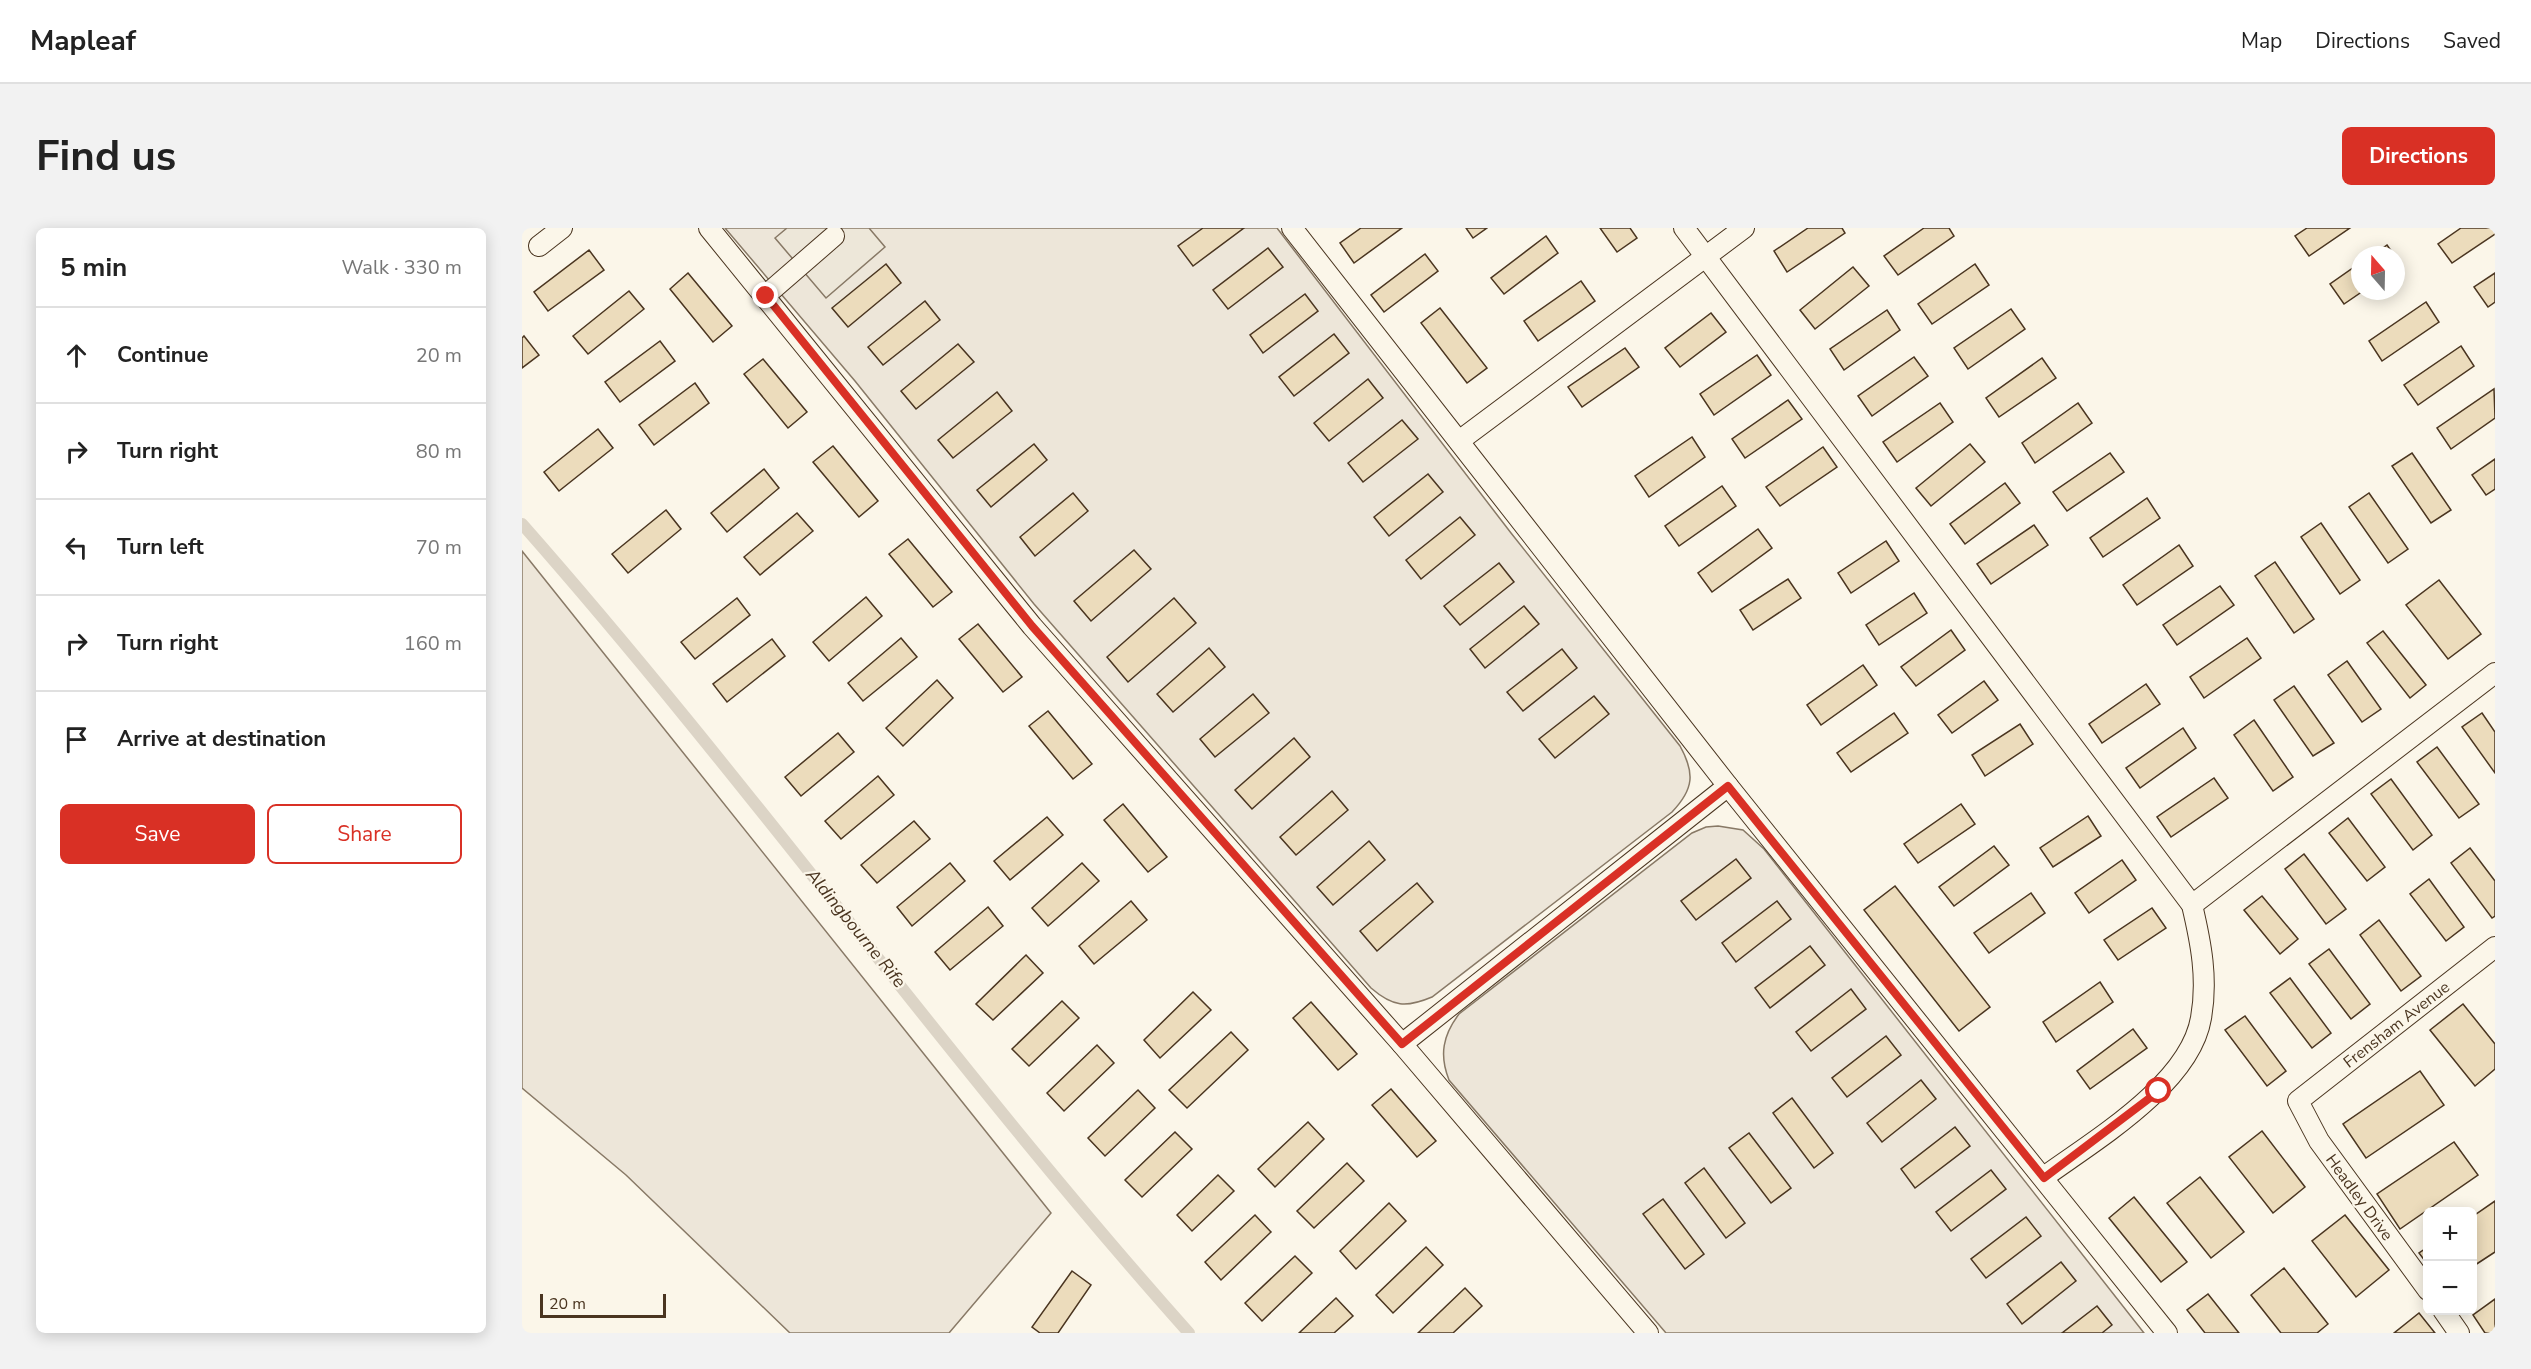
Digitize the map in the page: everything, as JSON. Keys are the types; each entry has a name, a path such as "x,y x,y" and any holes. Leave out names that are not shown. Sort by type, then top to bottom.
{"lane":[{"path":"539,246 562,228"},
{"path":"710,228 1032,626 1402,1044 1648,1333"},
{"path":"1292,228 1728,786 2167,1333"},
{"path":"1684,228 2192,905 2202,949 2204,985 2201,1020 2185,1057 2159,1091 2044,1178"},
{"path":"1459,441 1744,228"},
{"path":"766,296 834,236"},
{"path":"2192,905 2495,673"},
{"path":"1402,1044 1728,786"},
{"name":"Frensham Avenue","path":"2298,1101 2495,946"},
{"name":"Headley Drive","path":"2298,1101 2319,1141 2423,1284"},
{"path":"2446,1315 2459,1333"}],"shaded area":[{"path":"725,228 1277,228 1511,533 1680,746 1690,773 1685,796 1672,812 1432,997 1407,1004 1386,999 1371,988 1034,604 855,381"},
{"path":"787,228 869,228 885,247 826,298 775,238"},
{"path":"522,551 1051,1213 949,1333 790,1333 626,1175 522,1088"},
{"path":"1718,826 1743,830 1764,849 2144,1333 1666,1333 1449,1080 1444,1062 1444,1046 1449,1030 1459,1014 1692,833 1706,827"}],"building":[{"path":"1203,228 1244,228 1193,266 1178,246"},
{"path":"1361,228 1402,228 1354,263 1340,243"},
{"path":"1466,228 1487,228 1473,238"},
{"path":"1600,228 1630,228 1637,238 1617,252"},
{"path":"1808,228 1842,228 1845,233 1787,272 1774,251"},
{"path":"1924,228 1949,228 1954,236 1898,275 1884,256"},
{"path":"2307,228 2350,228 2309,256 2295,236"},
{"path":"2461,228 2495,228 2495,234 2452,263 2438,244"},
{"path":"1546,236 1558,253 1504,294 1491,278"},
{"path":"1268,248 1283,267 1228,309 1213,290"},
{"path":"589,250 604,270 548,311 534,292"},
{"path":"1425,254 1438,271 1384,312 1371,295"},
{"path":"886,264 901,283 848,327 832,308"},
{"path":"1975,264 1989,285 1932,324 1918,304"},
{"path":"1853,267 1869,286 1815,329 1800,310"},
{"path":"2351,269 2351,299 2344,304 2330,284"},
{"path":"688,273 732,326 713,342 670,289"},
{"path":"2495,273 2495,302 2488,307 2474,287"},
{"path":"1581,281 1595,301 1538,341 1524,321"},
{"path":"629,291 644,309 588,354 573,336"},
{"path":"1305,294 1318,311 1263,353 1250,335"},
{"path":"925,301 940,320 883,365 868,347"},
{"path":"2426,302 2439,322 2382,361 2369,341"},
{"path":"1440,308 1487,368 1467,383 1421,323"},
{"path":"2011,309 2025,329 1968,369 1954,348"},
{"path":"1887,310 1900,330 1844,370 1830,349"},
{"path":"1711,313 1726,332 1680,367 1665,348"},
{"path":"1334,334 1349,353 1294,396 1279,377"},
{"path":"524,336 539,355 522,368 522,338"},
{"path":"660,341 675,361 620,402 605,382"},
{"path":"958,344 974,362 916,409 901,391"},
{"path":"2461,346 2474,366 2418,405 2404,385"},
{"path":"1625,348 1639,367 1582,407 1568,387"},
{"path":"1757,355 1771,375 1714,415 1700,394"},
{"path":"1914,357 1928,376 1872,416 1858,396"},
{"path":"2042,358 2056,378 1999,417 1986,398"},
{"path":"763,359 807,412 788,428 744,374"},
{"path":"1368,379 1383,398 1329,441 1314,423"},
{"path":"695,383 709,403 654,445 639,425"},
{"path":"2494,389 2495,418 2451,449 2437,428"},
{"path":"997,392 1012,411 953,458 938,440"},
{"path":"1788,400 1802,419 1745,458 1732,439"},
{"path":"1940,403 1953,422 1897,462 1883,442"},
{"path":"2078,403 2092,423 2035,463 2022,443"},
{"path":"1402,420 1418,439 1363,482 1348,463"},
{"path":"598,429 613,448 559,491 544,472"},
{"path":"1692,437 1705,457 1649,497 1635,476"},
{"path":"1034,444 1047,460 991,507 977,490"},
{"path":"1970,444 1985,462 1931,506 1916,488"},
{"path":"833,446 878,501 859,517 813,462"},
{"path":"1823,447 1837,467 1780,506 1766,487"},
{"path":"2110,453 2124,472 2067,511 2053,492"},
{"path":"2412,453 2451,510 2431,523 2392,466"},
{"path":"2495,459 2495,489 2486,495 2472,475"},
{"path":"764,469 779,488 727,532 711,513"},
{"path":"1428,474 1443,492 1389,536 1374,517"},
{"path":"2005,483 2020,503 1965,544 1950,524"},
{"path":"1722,486 1736,506 1679,546 1665,526"},
{"path":"1073,493 1088,511 1035,556 1020,537"},
{"path":"2369,493 2408,549 2388,563 2349,507"},
{"path":"2147,498 2160,518 2103,557 2090,538"},
{"path":"666,510 681,529 628,573 612,554"},
{"path":"797,513 813,531 760,575 744,557"},
{"path":"1460,517 1475,535 1421,579 1406,560"},
{"path":"2321,523 2360,580 2340,594 2301,537"},
{"path":"2034,525 2048,545 1991,584 1977,564"},
{"path":"1758,529 1772,548 1712,592 1698,573"},
{"path":"908,539 952,592 933,607 889,554"},
{"path":"1886,541 1899,561 1851,593 1838,573"},
{"path":"2179,545 2193,566 2137,605 2123,585"},
{"path":"1134,550 1151,569 1091,621 1074,601"},
{"path":"2275,562 2314,619 2294,633 2255,576"},
{"path":"1499,563 1514,582 1460,625 1444,606"},
{"path":"1788,579 1801,598 1753,630 1740,610"},
{"path":"2439,580 2481,634 2448,659 2406,605"},
{"path":"2220,586 2234,605 2177,645 2163,625"},
{"path":"1914,593 1927,613 1879,645 1866,625"},
{"path":"866,597 882,616 829,661 813,642"},
{"path":"737,598 750,615 695,659 681,642"},
{"path":"1174,598 1196,623 1128,682 1107,657"},
{"path":"1524,606 1539,624 1485,668 1470,649"},
{"path":"978,624 1022,677 1003,692 959,639"},
{"path":"1951,630 1965,650 1916,686 1901,667"},
{"path":"2383,631 2426,685 2410,698 2367,643"},
{"path":"901,638 917,657 863,701 848,683"},
{"path":"2247,638 2261,658 2204,698 2190,677"},
{"path":"772,639 785,656 727,702 713,684"},
{"path":"1209,648 1225,667 1173,712 1157,694"},
{"path":"1562,649 1577,668 1523,711 1507,692"},
{"path":"2347,661 2381,709 2362,722 2328,675"},
{"path":"1863,665 1877,685 1821,725 1807,705"},
{"path":"937,680 953,698 903,746 886,728"},
{"path":"1984,681 1998,700 1952,733 1938,715"},
{"path":"2146,684 2160,704 2102,743 2089,724"},
{"path":"2294,686 2334,743 2313,756 2274,700"},
{"path":"1253,694 1269,713 1215,757 1200,739"},
{"path":"1594,696 1609,714 1555,758 1539,739"},
{"path":"1048,711 1092,764 1073,779 1029,726"},
{"path":"1894,713 1908,733 1851,772 1837,753"},
{"path":"2482,713 2495,732 2495,773 2462,727"},
{"path":"2254,720 2293,777 2273,791 2234,735"},
{"path":"2020,724 2033,744 1985,776 1972,755"},
{"path":"2183,728 2196,748 2140,788 2126,768"},
{"path":"838,733 854,752 801,796 785,777"},
{"path":"1294,738 1310,757 1252,809 1235,790"},
{"path":"2437,747 2479,804 2459,818 2417,762"},
{"path":"878,776 894,795 841,839 825,821"},
{"path":"2214,778 2228,798 2171,837 2157,817"},
{"path":"2391,779 2432,835 2413,850 2371,794"},
{"path":"1332,791 1348,810 1296,855 1280,837"},
{"path":"1123,804 1167,857 1148,872 1104,820"},
{"path":"1961,804 1975,824 1918,863 1904,844"},
{"path":"2088,816 2101,836 2053,867 2040,848"},
{"path":"1047,817 1063,835 1010,880 994,861"},
{"path":"2348,818 2385,867 2367,881 2329,833"},
{"path":"914,821 930,839 877,883 861,865"},
{"path":"1369,841 1385,860 1333,905 1317,887"},
{"path":"1994,846 2009,865 1954,906 1939,887"},
{"path":"2470,848 2495,881 2495,916 2492,918 2451,863"},
{"path":"2304,854 2346,909 2326,924 2285,869"},
{"path":"1736,859 1751,878 1696,920 1681,901"},
{"path":"2122,860 2136,880 2089,913 2075,893"},
{"path":"950,863 965,881 912,926 897,907"},
{"path":"1082,863 1099,881 1048,926 1032,908"},
{"path":"2429,879 2464,927 2446,941 2410,894"},
{"path":"1417,883 1433,902 1377,951 1360,931"},
{"path":"1895,886 1990,1007 1959,1031 1864,910"},
{"path":"2031,893 2045,913 1989,953 1974,933"},
{"path":"2262,896 2298,939 2280,954 2244,910"},
{"path":"1131,901 1147,920 1094,964 1079,946"},
{"path":"1777,901 1791,919 1736,962 1722,943"},
{"path":"988,907 1003,926 950,970 935,952"},
{"path":"2152,908 2166,928 2118,960 2104,940"},
{"path":"2379,920 2421,976 2401,991 2360,935"},
{"path":"1810,946 1825,965 1770,1008 1755,988"},
{"path":"2329,949 2370,1004 2351,1019 2309,964"},
{"path":"1026,955 1043,973 993,1020 976,1004"},
{"path":"2290,978 2331,1033 2312,1048 2270,993"},
{"path":"2100,982 2113,1002 2056,1042 2043,1022"},
{"path":"1851,989 1866,1009 1811,1051 1796,1032"},
{"path":"1193,992 1211,1010 1160,1058 1144,1040"},
{"path":"1062,1001 1079,1018 1029,1066 1012,1049"},
{"path":"1311,1002 1357,1054 1338,1070 1293,1018"},
{"path":"2463,1004 2495,1044 2495,1069 2475,1086 2430,1030"},
{"path":"2245,1016 2286,1071 2267,1086 2225,1030"},
{"path":"2133,1029 2147,1048 2090,1089 2077,1071"},
{"path":"1231,1032 1248,1050 1187,1108 1169,1090"},
{"path":"1886,1036 1901,1055 1847,1097 1832,1078"},
{"path":"1097,1045 1114,1063 1064,1111 1047,1093"},
{"path":"2420,1071 2444,1105 2366,1158 2343,1124"},
{"path":"1921,1080 1936,1099 1882,1142 1867,1123"},
{"path":"1391,1089 1436,1141 1417,1157 1372,1105"},
{"path":"1138,1090 1155,1108 1105,1156 1088,1138"},
{"path":"1792,1098 1833,1153 1814,1168 1773,1113"},
{"path":"1308,1122 1324,1139 1275,1187 1258,1169"},
{"path":"1955,1127 1970,1146 1915,1188 1901,1169"},
{"path":"2262,1131 2305,1187 2273,1213 2229,1157"},
{"path":"1175,1132 1192,1149 1142,1197 1125,1180"},
{"path":"1749,1133 1791,1188 1771,1203 1729,1148"},
{"path":"2454,1142 2478,1175 2432,1207 2423,1207 2423,1213 2400,1229 2377,1194"},
{"path":"1347,1163 1364,1181 1314,1228 1297,1211"},
{"path":"1704,1168 1745,1223 1726,1238 1685,1183"},
{"path":"1991,1170 2006,1189 1951,1231 1936,1212"},
{"path":"1218,1175 1234,1191 1192,1231 1177,1215"},
{"path":"2200,1177 2244,1232 2211,1258 2167,1203"},
{"path":"2134,1197 2187,1262 2161,1282 2109,1218"},
{"path":"1663,1199 1704,1254 1685,1269 1643,1214"},
{"path":"2495,1201 2495,1252 2477,1264 2477,1261 2477,1214"},
{"path":"1389,1203 1406,1221 1356,1269 1340,1251"},
{"path":"1255,1215 1271,1232 1221,1280 1205,1262"},
{"path":"2345,1215 2389,1270 2356,1297 2312,1241"},
{"path":"2026,1217 2041,1236 1986,1278 1971,1259"},
{"path":"1426,1247 1443,1265 1393,1313 1376,1295"},
{"path":"1295,1256 1312,1273 1262,1321 1245,1303"},
{"path":"2061,1262 2076,1281 2022,1324 2007,1304"},
{"path":"2284,1268 2328,1324 2317,1333 2281,1333 2251,1295"},
{"path":"1072,1271 1091,1285 1058,1333 1040,1333 1032,1327"},
{"path":"1465,1288 1482,1306 1453,1333 1418,1333"},
{"path":"2208,1294 2239,1333 2205,1333 2187,1310"},
{"path":"1336,1298 1353,1316 1334,1333 1299,1333"},
{"path":"2495,1299 2495,1333 2485,1333 2473,1315 2477,1315 2477,1312"},
{"path":"2097,1306 2112,1325 2102,1333 2062,1333"},
{"path":"2419,1313 2435,1333 2394,1333"}],"waterway":[{"name":"Aldingbourne Rife","path":"522,524 691,724 1019,1133 1189,1333"}],"route":[{"path":"766,296 1032,626 1402,1044 1728,786 2044,1178 2159,1091"}]}
